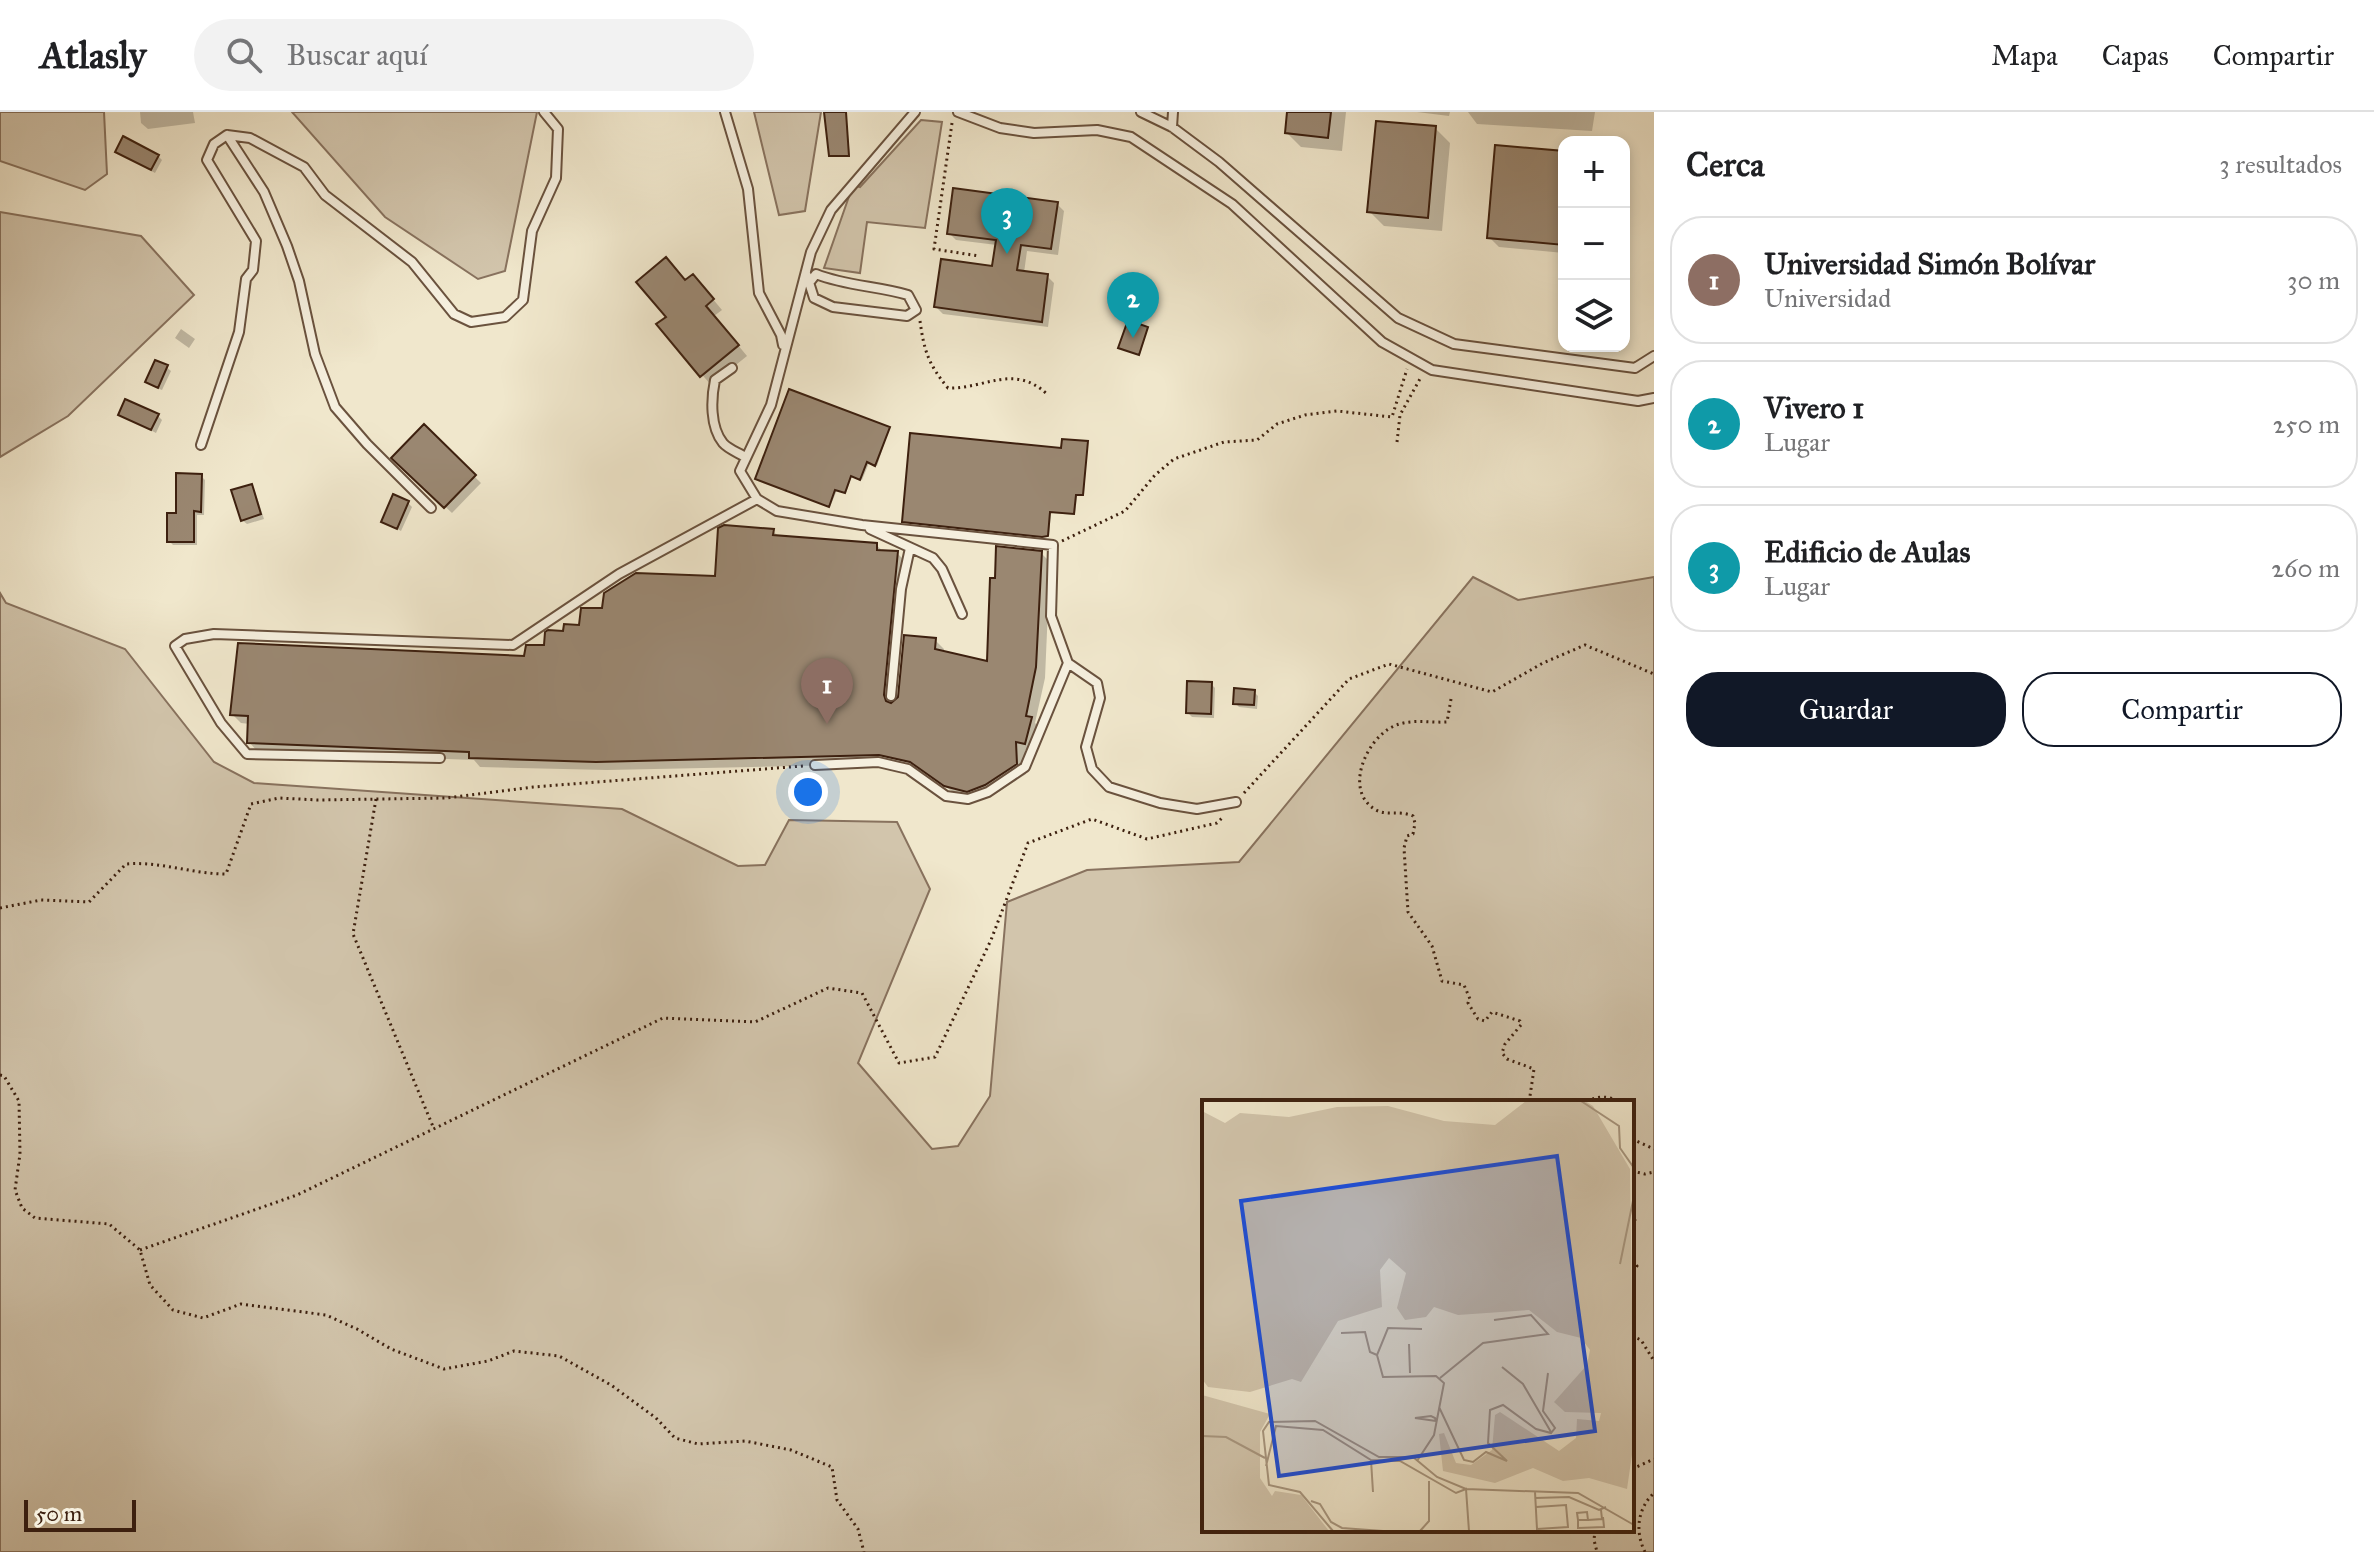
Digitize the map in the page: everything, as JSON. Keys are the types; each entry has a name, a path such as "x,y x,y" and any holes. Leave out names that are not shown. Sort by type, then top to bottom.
{"lane":[{"path":"201,445 239,332 246,279 253,270 256,241 207,160 214,144 227,135 250,138 304,167 325,195 412,262 454,314 471,322 492,321 505,317 523,300 532,231 556,178 558,129 544,112"},
{"path":"725,112 748,189 759,293 781,335 784,350"},
{"path":"915,112 831,210 811,252 771,405 740,471 757,499 777,511 862,525 1053,545 1051,616 1068,663 1097,683 1100,698 1086,747 1092,769 1109,787 1160,803 1197,809 1236,802"},
{"path":"956,112 1000,128 1023,131 1097,130 1131,137 1232,204 1382,342 1428,368 1638,401 1654,398"},
{"path":"1141,112 1172,127 1219,162 1398,318 1454,344 1635,368 1654,356"},
{"path":"1172,127 1173,112"},
{"path":"227,135 264,192 287,246 299,281 315,354 335,407 431,508"},
{"path":"806,272 809,283 814,298 833,307 907,316 916,310 908,295 892,290 830,280 816,274 809,283"},
{"path":"732,368 715,380 711,400 724,444 745,457"},
{"path":"440,758 247,754 221,723 175,646 185,639 214,634 513,645 619,574 757,499"},
{"path":"862,525 933,558 942,569 962,614"},
{"path":"891,696 901,589 910,548"},
{"path":"815,765 878,762 908,769 928,785 957,799 968,799 988,792 1025,767 1068,663"}],"path":[{"path":"956,112 934,249 979,256"},
{"path":"916,310 921,323 921,342 948,388 1010,377 1037,384 1047,394"},
{"path":"1053,545 1125,511 1155,475 1174,459 1224,442 1257,440 1277,424 1305,415 1337,411 1392,417 1411,358"},
{"path":"1397,442 1400,415 1415,384 1428,368"},
{"path":"140,1250 297,1195 663,1018 755,1022 828,988 862,993 899,1063 935,1057 991,940 1028,843 1092,819 1147,839 1217,823 1349,679 1389,664 1492,692 1543,663 1585,645 1654,674"},
{"path":"1451,699 1447,722 1426,718 1392,726 1383,732 1371,744 1362,763 1360,780 1364,796 1374,809 1383,813 1402,811 1413,816 1413,834 1406,839 1404,848 1408,912 1432,946 1439,977 1447,984 1464,985 1470,999 1468,1003 1478,1019 1485,1021 1490,1012 1520,1021 1521,1025 1505,1044 1502,1053 1507,1059 1534,1069 1532,1100"},
{"path":"0,908 41,900 89,902 126,864 145,862 205,874 226,874 251,804 279,798 446,798 533,787 815,765"},
{"path":"376,799 353,934 434,1129"},
{"path":"0,1075 4,1076 19,1101 20,1154 15,1190 22,1208 35,1218 109,1224 140,1250 150,1285 173,1310 203,1318 241,1304 326,1315 391,1349 444,1369 488,1361 514,1351 559,1356 611,1385 656,1418 675,1438 698,1444 745,1441 791,1450 832,1467 837,1500 858,1529 864,1552"},
{"path":"1590,1100 1606,1097 1615,1100"},
{"path":"1634,1140 1654,1149"},
{"path":"1634,1171 1654,1172"},
{"path":"1634,1337 1641,1340 1654,1361"},
{"path":"1634,1468 1654,1459"},
{"path":"1645,1552 1637,1525 1648,1499 1654,1493"},
{"path":"1595,1532 1597,1552"}],"shaded area":[{"path":"0,112 104,112 107,174 85,190 0,161"},
{"path":"292,112 537,112 505,271 478,279 385,217"},
{"path":"754,112 821,112 805,211 779,215"},
{"path":"921,120 942,122 925,228 867,222 860,273 824,268 853,185 860,187"},
{"path":"0,212 141,236 194,295 68,416 0,457"},
{"path":"1473,577 1518,600 1654,577 1654,1552 0,1552 0,593 6,603 125,649 214,762 254,783 622,809 738,866 765,865 789,820 897,822 930,889 858,1063 932,1149 958,1146 990,1096 1007,902 1087,870 1239,862"}],"building":[{"path":"824,112 846,112 849,156 829,156"},
{"path":"1287,112 1331,112 1328,138 1285,133"},
{"path":"1376,121 1436,126 1428,218 1367,212"},
{"path":"123,136 159,155 151,170 115,152"},
{"path":"1495,145 1558,150 1558,244 1487,238"},
{"path":"953,188 1058,202 1051,249 1021,245 1017,270 1048,274 1042,322 934,307 941,259 992,266 996,240 947,234"},
{"path":"666,257 685,280 693,274 714,299 706,306 739,345 700,377 656,324 666,317 636,282"},
{"path":"1128,320 1148,327 1139,355 1118,348"},
{"path":"155,360 168,365 158,388 145,382"},
{"path":"789,389 890,427 875,466 867,462 860,480 851,476 845,493 835,490 829,507 755,479"},
{"path":"125,399 159,414 151,430 118,415"},
{"path":"424,424 476,475 444,508 391,458"},
{"path":"910,433 1061,448 1062,439 1088,441 1083,495 1076,495 1074,514 1050,512 1048,536 1042,537 902,522"},
{"path":"176,473 202,474 201,512 194,511 194,542 167,542 167,513 176,513"},
{"path":"252,484 261,514 241,521 231,490"},
{"path":"393,494 409,501 397,529 381,522"},
{"path":"724,525 774,529 773,535 877,543 877,550 898,551 884,695 886,701 891,703 898,697 904,635 936,638 935,649 987,661 990,578 995,578 996,546 1042,551 1036,667 1026,716 1032,717 1025,744 1016,742 1017,764 985,785 967,792 944,786 910,762 879,755 596,762 469,758 469,752 247,743 248,716 230,715 238,643 524,656 526,645 544,645 548,630 563,631 564,624 579,625 581,608 602,608 604,593 636,573 715,576 718,528"},
{"path":"1187,681 1212,682 1211,714 1186,713"},
{"path":"1234,688 1255,690 1254,705 1233,704"}],"place":[{"name":"Edificio de Aulas","path":"1007,254"},
{"name":"Vivero 1","path":"1133,338"},
{"name":"Universidad Simón Bolívar","path":"827,724"}]}
